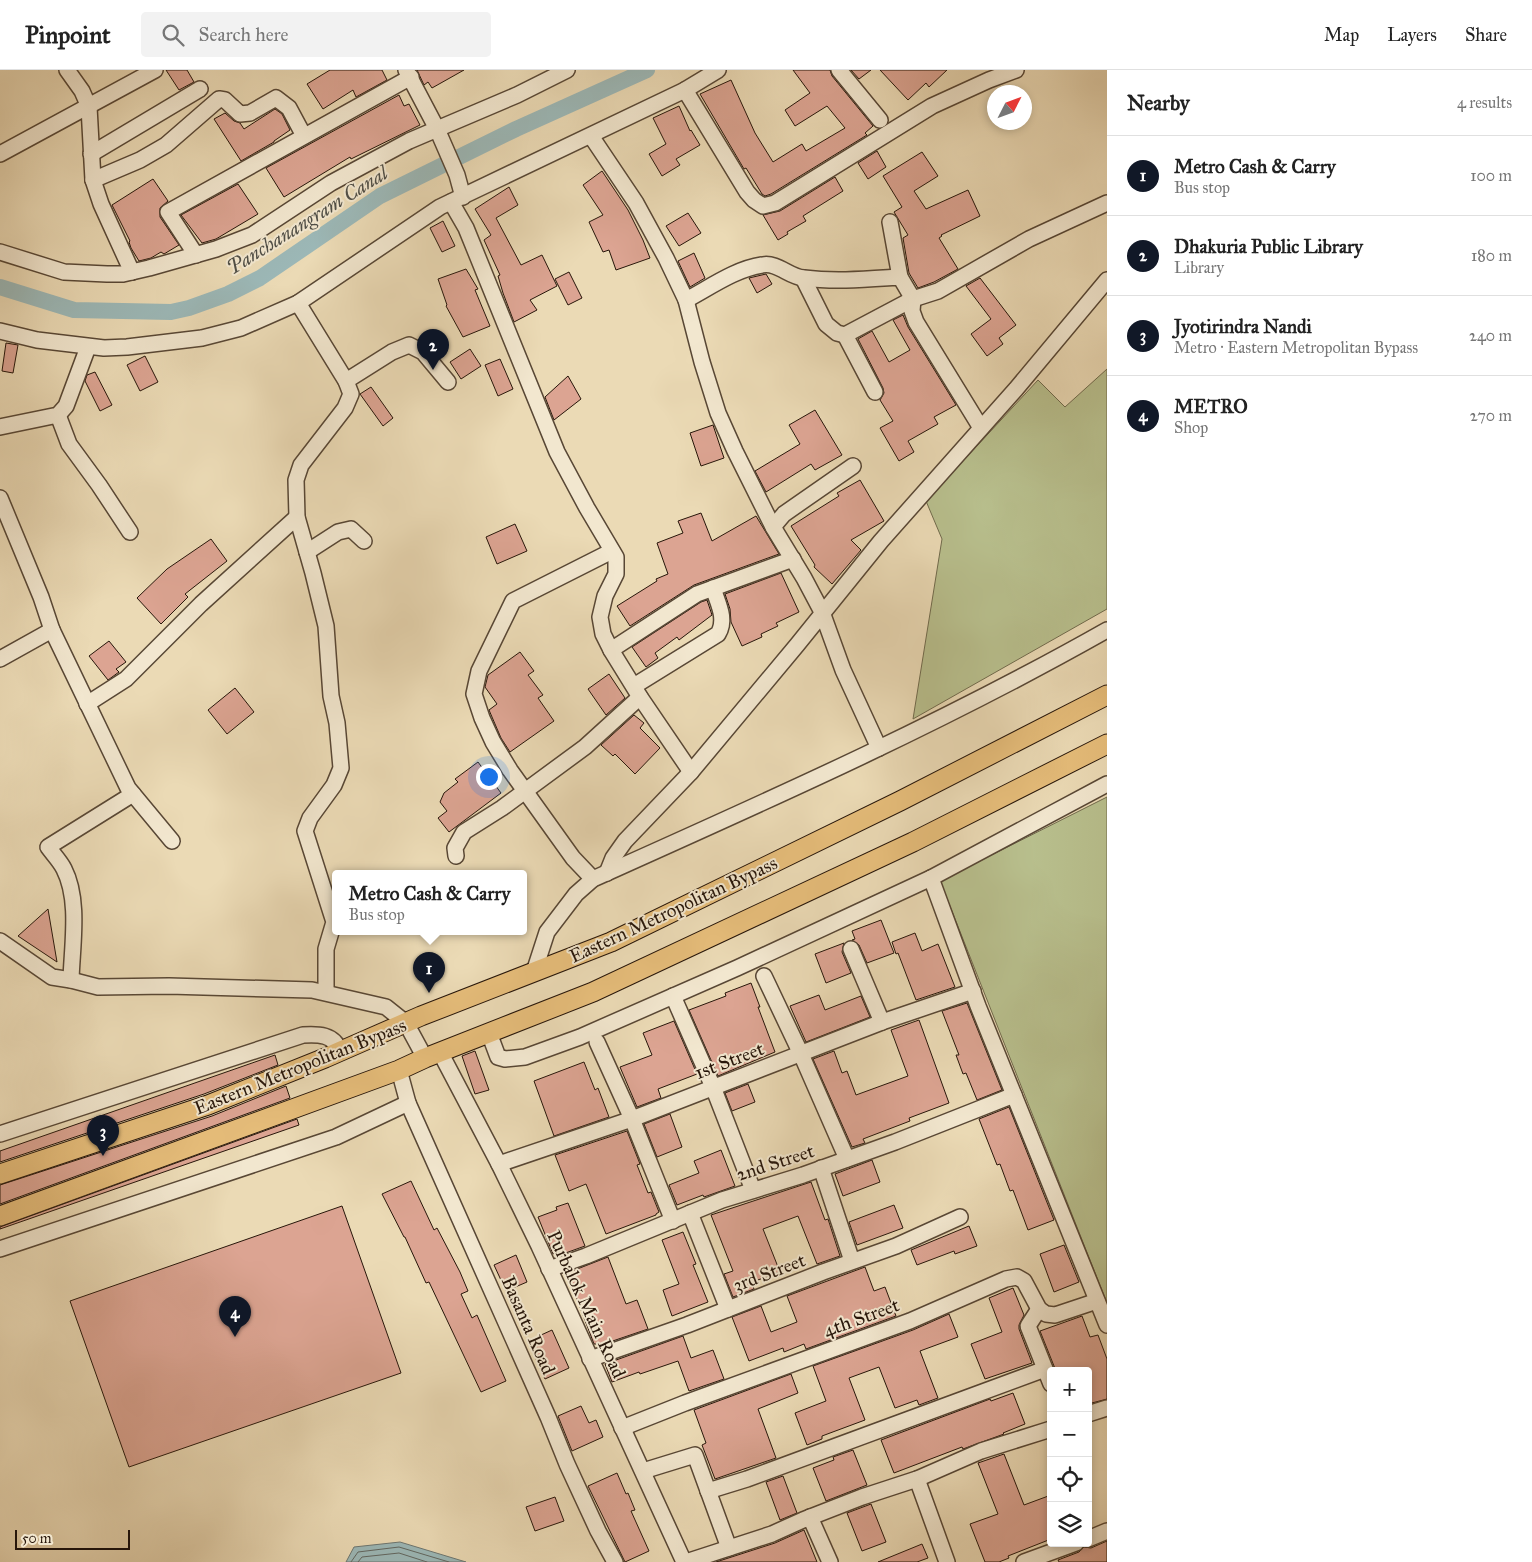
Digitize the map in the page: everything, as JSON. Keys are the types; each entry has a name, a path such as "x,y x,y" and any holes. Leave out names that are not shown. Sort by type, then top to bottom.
{"main road":[{"name":"Eastern Metropolitan Bypass","path":"0,1174 208,1105 406,1023 611,942 900,801 1107,695"},
{"name":"Eastern Metropolitan Bypass","path":"0,1216 399,1070 437,1059 489,1033 593,992 896,851 1107,744"}],"street":[{"path":"67,70 82,92 88,107 93,180 101,204 132,272"},
{"path":"0,154 155,70"},
{"path":"0,252 64,272 107,274 132,272 196,255 252,235 331,183 409,141 517,95 567,70"},
{"path":"0,331 37,340 88,347 127,347 202,338 241,328 298,302 440,207 685,90 718,70"},
{"path":"839,70 880,120"},
{"path":"685,90 747,192 763,206 775,204 932,106 1016,70"},
{"path":"196,255 168,212 304,136 409,74 437,129 457,175 457,199 466,228 557,452 616,557 616,574 606,596 600,617 603,634 637,692 691,772"},
{"path":"91,154 200,89"},
{"path":"93,180 140,160 166,145 220,99 225,100 240,114 250,114 276,98 289,108 304,136"},
{"path":"591,136 636,203 686,300 718,413 734,451 773,527 822,612 844,670 879,748"},
{"path":"803,278 826,324 837,333 845,335 913,299 938,291 1029,239 1107,203"},
{"path":"890,222 900,277 913,299 912,311 916,322 981,428"},
{"path":"686,300 744,269 763,264 775,266 792,275 803,278 853,280 900,277"},
{"path":"600,876 625,841 691,772 797,645 880,541 1016,389 1107,280"},
{"path":"298,302 346,381 351,394 345,408 301,465 296,480 297,517 326,626 331,696 337,723 341,768 334,785 310,818 305,831 332,916"},
{"path":"845,335 875,392"},
{"path":"346,381 392,352 409,345 423,352 448,382"},
{"path":"0,427 58,415 66,406 88,347"},
{"path":"58,415 68,444 99,484 130,532"},
{"path":"773,527 784,514 853,466"},
{"path":"0,499 41,597 52,630 128,788 172,841"},
{"path":"87,704 126,680 201,604 297,517"},
{"path":"307,552 338,532 351,529 364,541"},
{"path":"600,876 573,858 524,791 493,742 474,694 478,671 513,601 612,551"},
{"path":"611,650 697,594 793,559"},
{"path":"456,856 455,848 464,832 502,808 585,747 637,692 718,634 723,619 713,588"},
{"path":"0,659 52,630"},
{"path":"534,972 547,932 576,894 600,876 879,748 1053,660 1107,630"},
{"path":"489,1033 498,1057 505,1059 525,1057 580,1037 798,940 931,878 1107,784"},
{"path":"71,980 74,902 69,881 63,867 48,847 133,794"},
{"path":"931,878 1014,1095 1107,1325"},
{"path":"326,992 326,949 332,929"},
{"path":"0,941 52,977 98,987 169,986 326,992 386,1007 406,1023"},
{"path":"851,949 882,1022"},
{"path":"764,976 847,1159"},
{"name":"1st Street","path":"499,1164 632,1119 882,1022 973,990"},
{"path":"673,996 713,1087 753,1190"},
{"name":"Purbalok Main Road","path":"406,1023 437,1059 499,1164 685,1562"},
{"path":"0,1134 303,1035 322,1034 337,1044 340,1051"},
{"path":"597,1042 632,1119 673,1221"},
{"name":"Basanta Road","path":"399,1070 408,1103 548,1417 566,1464 598,1531 616,1562"},
{"name":"2nd Street","path":"549,1269 586,1256 722,1200 895,1142 1014,1095"},
{"path":"0,1249 336,1137 408,1103"},
{"path":"821,1168 852,1261"},
{"path":"690,1214 728,1309"},
{"name":"3rd Street","path":"590,1359 896,1246 960,1217"},
{"name":"4th Street","path":"622,1428 910,1321 1006,1279 1017,1277 1024,1281 1039,1309"},
{"path":"1047,1374 1028,1326 1039,1309 1046,1314 1055,1315 1098,1301"},
{"path":"708,1491 748,1479 1045,1369"},
{"path":"1092,1413 1107,1408"},
{"path":"685,1562 772,1534 862,1497 917,1480 981,1451 1047,1430"},
{"path":"643,1471 695,1455 729,1548"},
{"path":"917,1480 947,1562"},
{"path":"810,1517 830,1562"},
{"path":"1092,1537 1107,1531"},
{"path":"1024,1562 1048,1558 1069,1547"}],"green space":[{"path":"1107,369 1107,609 913,719 942,539 926,501 1038,380 1065,407"},
{"path":"1107,797 1107,1303 940,881"}],"water":[{"path":"400,1542 466,1562 346,1562 354,1547"}],"building":[{"path":"166,70 187,70 194,82 179,90"},
{"path":"330,70 382,70 387,80 356,97 353,90 323,109 307,84"},
{"path":"417,70 464,70 432,88 428,82 424,85"},
{"path":"793,70 830,70 832,76 873,126 865,133 867,135 765,196 746,168 744,169 700,94 731,80 755,133 773,162 802,144 806,151 845,128 827,106 795,126 785,110 810,93"},
{"path":"851,70 871,70 859,79"},
{"path":"880,70 947,70 929,87 926,83 908,100"},
{"path":"399,95 404,106 409,104 420,125 351,159 350,157 284,197 266,168"},
{"path":"679,106 690,131 700,145 676,159 680,165 662,176 649,154 666,144 653,118"},
{"path":"275,109 282,114 290,130 274,142 241,161 214,119 225,113 234,121 240,123 244,129"},
{"path":"877,151 886,167 868,179 858,163"},
{"path":"922,152 938,176 914,191 926,209 968,190 980,216 941,235 939,238 958,269 918,288 909,273 903,238 908,235 894,212 902,207 883,176"},
{"path":"602,171 628,210 650,258 616,270 609,250 603,252 589,222 603,215 583,185"},
{"path":"835,177 843,191 803,216 806,221 787,232 788,234 778,240 763,215 780,211"},
{"path":"153,179 168,201 160,208 160,217 179,245 164,254 161,252 151,258 139,261 131,248 130,241 112,205"},
{"path":"238,184 258,214 216,239 202,243 181,215"},
{"path":"509,187 518,205 496,218 521,265 542,255 557,286 530,300 537,310 514,322 503,293 498,276 500,275 484,240 491,235 475,209"},
{"path":"688,213 701,233 679,246 666,226"},
{"path":"443,221 455,246 442,252 430,228"},
{"path":"694,253 705,278 690,287 678,261"},
{"path":"466,269 478,289 475,290 490,326 463,337 446,306 438,279"},
{"path":"569,272 582,298 568,305 555,279"},
{"path":"766,274 772,284 757,293 749,278"},
{"path":"980,278 1016,325 999,338 1003,344 987,356 971,334 991,319 966,286"},
{"path":"903,315 908,327 956,405 934,417 938,424 908,441 914,452 899,461 880,428 893,421 880,400 884,393 883,388 858,339 872,331 889,362 910,350 893,320"},
{"path":"6,343 18,345 13,373 2,371"},
{"path":"470,349 481,366 461,379 450,362"},
{"path":"145,356 158,382 140,391 127,365"},
{"path":"500,359 513,389 498,396 485,365"},
{"path":"95,372 112,405 100,411 85,381 87,375"},
{"path":"568,376 581,399 554,420 545,397"},
{"path":"371,387 393,418 383,426 360,394"},
{"path":"815,410 842,455 815,470 811,464 766,492 755,471 800,444 789,425"},
{"path":"713,425 724,458 701,466 690,433"},
{"path":"860,480 884,521 851,540 861,550 832,584 814,567 815,565 791,526 839,496 837,493"},
{"path":"701,513 712,541 756,516 779,554 694,585 630,626 617,606 657,581 656,579 668,574 657,543 683,533 678,521"},
{"path":"515,524 527,551 497,564 486,537"},
{"path":"211,539 227,561 185,594 188,597 161,624 137,598 167,569"},
{"path":"781,573 799,612 776,623 778,626 761,634 762,637 742,646 731,622 730,609 725,594"},
{"path":"707,600 712,615 679,640 677,637 655,653 658,658 646,667 632,647"},
{"path":"109,641 126,662 116,669 119,672 108,680 89,656"},
{"path":"520,652 534,671 528,675 543,695 538,698 554,721 510,752 501,738 489,710 497,704 485,687 488,675"},
{"path":"609,674 625,698 606,715 588,689"},
{"path":"235,688 254,712 227,734 208,710"},
{"path":"634,715 644,723 640,728 660,748 635,774 615,754 613,756 601,745"},
{"path":"478,762 501,793 449,832 438,818 447,811 440,802 444,793 458,782 455,779"},
{"path":"48,909 57,962 18,936"},
{"path":"881,920 894,953 867,963 859,945 852,940 855,939 852,931"},
{"path":"915,933 922,951 938,944 955,987 916,1000 892,942"},
{"path":"844,943 842,952 851,973 826,983 815,954"},
{"path":"751,983 775,1052 718,1076 689,1010 726,996 725,993"},
{"path":"819,995 825,1010 861,996 870,1017 806,1042 790,1006"},
{"path":"967,1003 1002,1090 977,1100 966,1073 963,1074 956,1055 959,1055 942,1011"},
{"path":"919,1020 949,1103 909,1118 910,1121 863,1139 865,1143 852,1147 813,1059 834,1051 842,1073 847,1071 856,1095 908,1076 891,1030"},
{"path":"674,1021 697,1074 658,1089 661,1098 637,1107 620,1067 652,1055 643,1033"},
{"path":"475,1051 489,1090 475,1094 462,1056"},
{"path":"275,1055 278,1065 204,1094 0,1162 0,1151"},
{"path":"584,1062 595,1090 598,1088 609,1117 554,1136 534,1081"},
{"path":"748,1084 755,1102 732,1111 725,1093"},
{"path":"286,1086 290,1098 0,1204 0,1185 212,1116"},
{"path":"1009,1107 1054,1220 1028,1230 1013,1190 1010,1191 1000,1164 997,1165 979,1119"},
{"path":"670,1114 682,1147 657,1157 644,1124"},
{"path":"297,1119 299,1125 0,1229 0,1227"},
{"path":"627,1131 640,1164 637,1165 648,1193 651,1192 659,1212 656,1215 606,1234 586,1184 569,1191 555,1155"},
{"path":"721,1150 735,1186 677,1205 669,1185 699,1173 694,1161"},
{"path":"872,1160 880,1182 843,1196 835,1174"},
{"path":"411,1181 434,1230 437,1228 460,1272 468,1291 461,1294 472,1318 477,1315 506,1381 481,1392 429,1282 426,1283 405,1237 382,1194"},
{"path":"811,1182 825,1220 828,1219 840,1256 817,1264 798,1216 763,1229 780,1272 755,1281 754,1289 733,1297 724,1274 733,1271 711,1215"},
{"path":"568,1203 585,1246 560,1255 559,1251 553,1254 538,1217 557,1210 556,1207"},
{"path":"894,1205 903,1228 857,1245 849,1222"},
{"path":"342,1206 401,1373 129,1467 70,1301"},
{"path":"969,1226 977,1246 955,1254 954,1251 917,1265 911,1250"},
{"path":"683,1232 696,1264 693,1265 708,1302 672,1316 663,1290 679,1284 662,1240"},
{"path":"1064,1245 1079,1282 1054,1292 1040,1254"},
{"path":"516,1255 527,1282 506,1291 494,1265"},
{"path":"608,1257 626,1304 637,1300 648,1329 598,1346 594,1344 567,1273"},
{"path":"865,1267 874,1291 885,1287 896,1316 806,1349 804,1344 784,1352 783,1348 749,1361 732,1317 761,1306 771,1332 797,1322 787,1296"},
{"path":"1013,1288 1024,1315 1019,1329 1032,1363 985,1379 971,1344 1002,1332 989,1298"},
{"path":"949,1314 958,1337 920,1351 938,1398 919,1405 917,1400 895,1408 879,1367 849,1378 865,1420 822,1436 822,1439 807,1445 795,1413 826,1401 813,1366 913,1330"},
{"path":"1082,1316 1090,1337 1098,1335 1107,1359 1107,1399 1092,1403 1092,1367 1054,1367 1040,1331"},
{"path":"552,1330 569,1368 545,1379 528,1341"},
{"path":"683,1336 691,1358 713,1350 724,1379 689,1391 678,1361 612,1382 605,1364"},
{"path":"791,1374 798,1393 758,1409 776,1458 715,1479 702,1445 706,1443 694,1410"},
{"path":"1013,1393 1025,1424 1004,1434 963,1449 962,1447 894,1473 881,1440 990,1399 991,1401"},
{"path":"581,1406 589,1423 596,1420 603,1437 572,1451 558,1416"},
{"path":"853,1450 867,1485 826,1501 813,1468 834,1460 833,1457"},
{"path":"1004,1454 1024,1505 1047,1496 1047,1541 1008,1556 1009,1558 999,1562 985,1562 970,1524 998,1514 978,1463"},
{"path":"617,1473 635,1510 631,1511 649,1551 625,1562 588,1486"},
{"path":"783,1476 797,1513 780,1520 766,1482"},
{"path":"555,1497 564,1521 535,1531 526,1507"},
{"path":"871,1504 886,1542 862,1551 847,1513"},
{"path":"804,1530 817,1562 716,1562 775,1543"},
{"path":"1107,1541 1107,1562 1059,1562 1058,1560 1079,1552 1084,1547 1091,1548"},
{"path":"922,1544 928,1558 917,1562 878,1562"}],"waterway":[{"name":"Panchanangram Canal","path":"0,287 74,310 171,312 189,308 228,294 260,278 380,196 516,129 647,70"}],"place":[{"name":"Dhakuria Public Library","path":"433,370"},
{"name":"Metro Cash & Carry","path":"429,993"},
{"name":"Jyotirindra Nandi","path":"103,1156"},
{"name":"METRO","path":"235,1337"}]}
